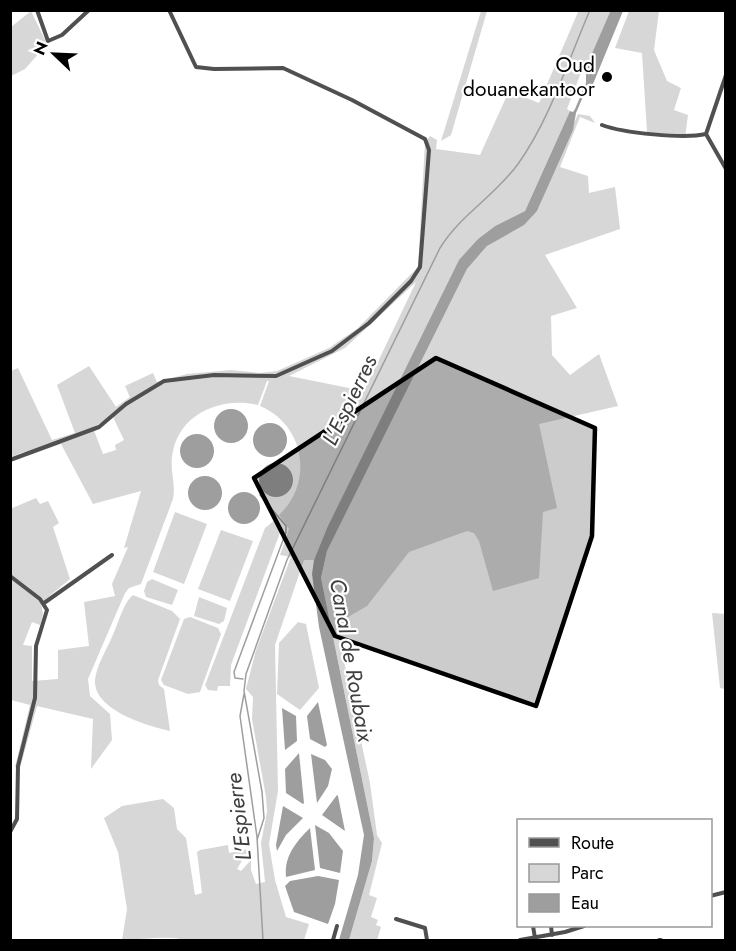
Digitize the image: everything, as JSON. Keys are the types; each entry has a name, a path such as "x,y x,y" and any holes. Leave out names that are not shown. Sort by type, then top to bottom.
{"street":[{"path":"37,10 48,41 62,35 89,10"},
{"path":"10,460 99,427 126,404 156,385 170,380 210,375 280,375 332,351 357,334 411,281 420,267 428,142 283,68 273,66 214,69 196,67 169,10"},
{"path":"726,75 706,134 726,169"},
{"path":"602,125 622,132 647,132 690,137 706,134"},
{"path":"44,603 112,555"},
{"path":"10,576 44,603 46,614 36,646 35,698 18,766 17,819 10,832"},
{"path":"396,919 424,928 427,940"},
{"path":"333,940 337,926"},
{"path":"533,927 535,938"},
{"path":"551,927 552,935"},
{"path":"568,927 569,931"},
{"path":"520,940 542,939 581,927"}],"highlighted area":[{"path":"436,358 595,428 592,536 536,706 335,636 254,478"}],"green space":[{"path":"31,11 47,44 25,69 11,76 11,27"},
{"path":"481,11 487,11 451,135 441,141"},
{"path":"528,11 611,11 586,67 582,70 567,109 570,111 525,211 495,226 478,239 327,528 314,560 304,560 275,645 278,791 269,844 275,880 286,917 309,924 304,940 163,938 122,940 127,909 118,852 104,818 122,806 163,799 174,808 177,829 186,838 195,895 202,893 197,852 200,850 228,845 229,853 249,849 237,869 241,871 251,860 251,870 256,884 265,882 261,843 267,812 266,797 252,719 253,697 246,689 256,650 291,557 280,555 289,529 279,515 290,502 297,487 300,455 287,426 260,406 269,381 267,381 258,405 230,403 216,406 192,419 182,429 172,457 173,499 141,584 129,588 125,593 88,679 90,696 110,714 112,740 91,769 93,719 37,706 20,768 15,767 30,705 11,700 10,509 36,498 40,504 48,501 59,523 53,527 70,579 41,603 43,614 40,625 32,622 23,645 32,646 32,681 58,679 58,650 89,646 84,602 115,596 112,584 128,547 124,548 141,491 93,504 61,444 27,456 24,452 11,457 11,371 18,368 52,440 75,433 57,385 89,366 116,407 130,397 125,386 153,373 157,382 187,374 231,370 260,373 277,371 329,348 358,328 418,267 425,143 430,136 437,140 436,149 480,155 509,91 539,103 578,12","holes":["416,282 364,391 289,376 345,348","112,415 124,440 115,445 116,450 103,454 93,428"]},
{"path":"629,11 659,11 654,50 667,81 681,88 674,110 688,115 685,138 647,132 642,53 615,48"},
{"path":"578,114 590,116 595,123 580,117 560,167 588,176 589,193 615,187 620,229 545,255 577,308 551,316 552,355 570,375 599,354 618,406 539,424 557,508 543,512 539,578 493,591 479,541 474,533 467,531 409,552 367,606 336,624 370,783 377,835 382,843 369,895 377,898 371,917 378,920 376,925 381,927 377,940 349,940 372,861 374,838 321,578 327,551 467,269 487,246 537,211"},
{"path":"175,512 207,524 184,584 153,572"},
{"path":"276,519 281,530 231,665 230,686 218,686 217,691 208,690 205,685 265,528"},
{"path":"221,530 253,541 230,601 198,589"},
{"path":"152,579 178,590 172,605 146,597 144,591 147,582"},
{"path":"133,595 172,611 180,619 158,680 159,685 164,689 170,731 123,715 103,700 97,691 95,680 100,663 124,609"},
{"path":"199,597 227,608 224,621 219,624 194,616"},
{"path":"712,613 725,614 725,689 720,688"},
{"path":"190,617 218,628 221,634 200,692 188,694 164,685 161,680 184,619"},
{"path":"298,622 306,624 319,688 300,710 277,694 279,643"}],"water":[{"path":"611,10 623,11 593,84 588,85 576,113 573,130 537,211 524,225 487,246 467,269 327,551 321,578 374,838 372,861 349,940 339,940 358,875 364,835 319,627 312,574 314,560 327,528 459,260 478,239 495,226 525,211 570,111 573,112 575,109 586,83 586,67"},
{"path":"231,409 243,414 248,426 243,438 231,443 219,438 214,426 219,414"},
{"path":"270,423 282,428 287,440 282,452 270,457 258,452 253,440 258,428"},
{"path":"197,434 209,439 214,451 209,463 197,468 185,463 180,451 185,439"},
{"path":"276,463 288,468 293,480 288,492 276,497 264,492 259,480 264,468"},
{"path":"205,476 217,481 222,493 217,505 205,510 193,505 188,493 193,481"},
{"path":"244,492 255,497 260,508 255,519 244,524 233,519 228,508 233,497"},
{"path":"318,702 327,745 325,747 310,739 307,716"},
{"path":"282,708 296,716 297,741 285,750"},
{"path":"299,753 303,804 286,793 285,769"},
{"path":"311,754 325,760 332,769 328,786 317,803"},
{"path":"338,796 345,831 322,815"},
{"path":"283,806 303,818 286,835 277,851 276,845"},
{"path":"315,825 329,833 343,851 340,873 320,868"},
{"path":"310,828 315,870 286,877 289,856"},
{"path":"318,876 339,880 335,904 328,924 294,912 285,886 290,881"}],"waterway":[{"name":"L'Espierres","path":"257,840 264,818 262,792 244,691 246,674 287,560 440,248 458,225 509,175 529,147 558,89 590,10"},
{"path":"243,679 235,678 234,672 286,532 286,526 260,495"},
{"name":"L'Espierre","path":"244,694 240,716 257,837 263,940"}],"place":[{"name":"Oud douanekantoor","path":"607,77"}],"water label":[{"name":"Canal de Roubaix","path":"352,660"}]}
